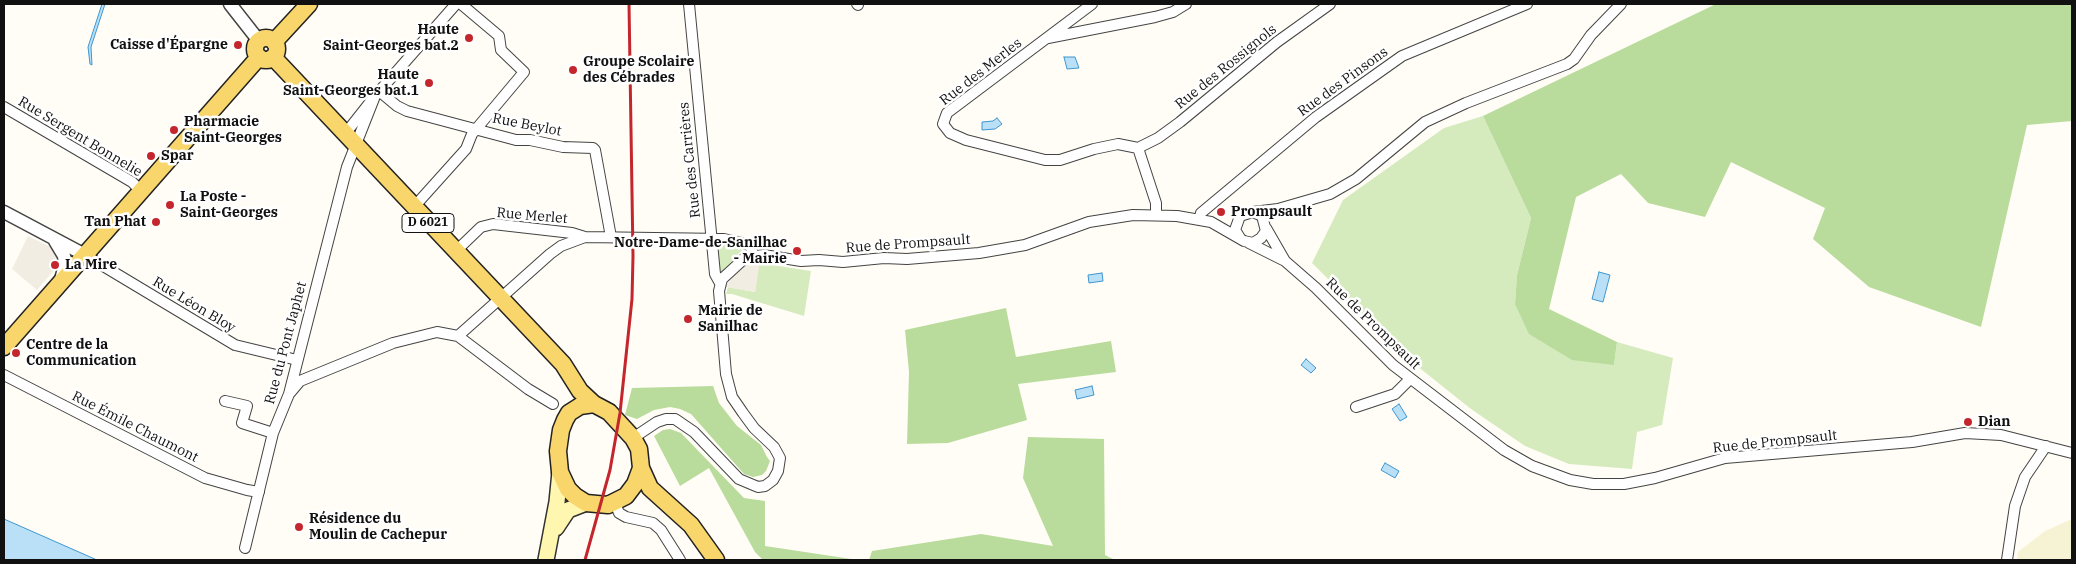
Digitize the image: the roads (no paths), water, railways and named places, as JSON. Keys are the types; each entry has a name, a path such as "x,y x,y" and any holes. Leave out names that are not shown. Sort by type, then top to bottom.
{"main road":[{"path":"4,347 266,49 309,4"},
{"name":"D 6021","path":"266,49 413,208 563,364 580,391 594,404"},
{"name":"D 6021","path":"563,364 570,388 571,405 569,413"},
{"path":"546,560 560,472 558,450 560,430 569,413 580,406 594,404 609,412 634,438 639,449 641,468 650,488 690,525 716,560"},
{"path":"620,500 635,484 641,468"},
{"path":"560,472 568,488 586,503 595,505 620,500 654,502 690,525"},
{"path":"550,541 563,514 586,503"}],"street":[{"path":"230,4 266,49"},
{"path":"350,140 377,94 456,4"},
{"path":"413,208 466,149 476,128 524,72 501,50 499,36 461,4"},
{"name":"Rue des Carrières","path":"634,438 657,422 666,418 675,419 686,424 739,479 749,485 765,486 773,480 778,472 780,458 774,448 754,428 732,397 723,348 718,295 720,283 715,274 711,238 689,4"},
{"name":"Rue des Merles","path":"1092,4 947,113 944,124 946,130 966,140 1044,160 1060,160 1094,149 1118,144 1138,148"},
{"path":"1047,38 1155,17 1173,12 1186,4"},
{"name":"Rue des Rossignols","path":"1138,148 1158,138 1180,122 1277,42 1330,4"},
{"name":"Rue des Pinsons","path":"1200,220 1201,213 1316,117 1402,56 1527,4"},
{"path":"1278,209 1261,238 1244,241 1235,225 1240,216 1253,212 1278,209 1323,197 1345,186 1410,133 1442,113 1567,64 1574,59 1621,4"},
{"path":"350,140 377,94"},
{"name":"Rue Beylot","path":"377,94 407,111 516,140 530,140 563,147 593,148 595,150 611,237"},
{"name":"Rue Sergent Bonnelie","path":"4,107 132,182 141,191"},
{"name":"Rue du Pont Japhet","path":"245,548 273,433 289,394 345,176 350,140"},
{"path":"1138,148 1156,203 1156,215"},
{"path":"4,212 85,255"},
{"path":"1253,212 1262,216 1266,227"},
{"name":"Rue de Prompsault","path":"752,255 801,261 843,262 940,257 1025,245 1089,222 1110,218 1156,215 1211,222 1285,261 1410,379 1511,454 1551,474 1593,484 1624,484 1655,478 1725,458 1912,442 1965,433 2001,435 2072,453"},
{"name":"Rue de Prompsault","path":"1211,222 1240,216"},
{"name":"Rue Merlet","path":"456,251 481,227 493,224 572,233 585,237"},
{"name":"Rue de Prompsault","path":"1266,227 1285,261"},
{"path":"458,336 502,300 550,254 561,246 585,237 711,238 747,244 751,247 752,255 738,263 720,283"},
{"path":"53,239 64,256 65,265 60,283"},
{"name":"Rue Léon Bloy","path":"85,255 235,345 297,360"},
{"path":"289,394 300,381 393,343 437,332 458,336 528,389 553,404"},
{"name":"Rue Émile Chaumont","path":"4,375 205,478 259,492"},
{"path":"1356,407 1395,394 1410,379"},
{"path":"225,401 247,406 242,423 273,433"},
{"path":"2007,560 2015,506 2025,477 2046,446"},
{"path":"620,500 620,513 626,517 653,523 665,536 680,560"}],"water":[{"path":"102,4 105,4 91,47 92,65 90,64 88,47"},
{"path":"1064,57 1075,57 1079,68 1067,69"},
{"path":"997,118 1002,124 995,129 982,130 982,122 993,121"},
{"path":"1599,272 1610,275 1603,302 1592,299"},
{"path":"1102,273 1103,281 1089,283 1088,275"},
{"path":"1306,359 1316,368 1311,373 1301,365"},
{"path":"1092,386 1094,395 1077,399 1075,390"},
{"path":"1399,404 1407,417 1400,421 1392,409"},
{"path":"1385,463 1399,471 1395,478 1381,470"},
{"path":"4,519 97,560 4,560"}],"railway":[{"path":"585,560 610,470 620,413 632,299 629,4"}],"place":[{"name":"Haute Saint-Georges bat.2","path":"469,38"},
{"name":"Caisse d'Épargne","path":"238,45"},
{"name":"Groupe Scolaire des Cébrades","path":"573,70"},
{"name":"Haute Saint-Georges bat.1","path":"429,83"},
{"name":"Pharmacie Saint-Georges","path":"174,130"},
{"name":"Spar","path":"151,156"},
{"name":"La Poste - Saint-Georges","path":"170,205"},
{"name":"Prompsault","path":"1221,212"},
{"name":"Tan Phat","path":"156,222"},
{"name":"Notre-Dame-de-Sanilhac - Mairie","path":"797,251"},
{"name":"La Mire","path":"55,265"},
{"name":"Mairie de Sanilhac","path":"688,319"},
{"name":"Centre de la Communication","path":"16,353"},
{"name":"Dian","path":"1968,422"},
{"name":"Résidence du Moulin de Cachepur","path":"299,527"}]}
